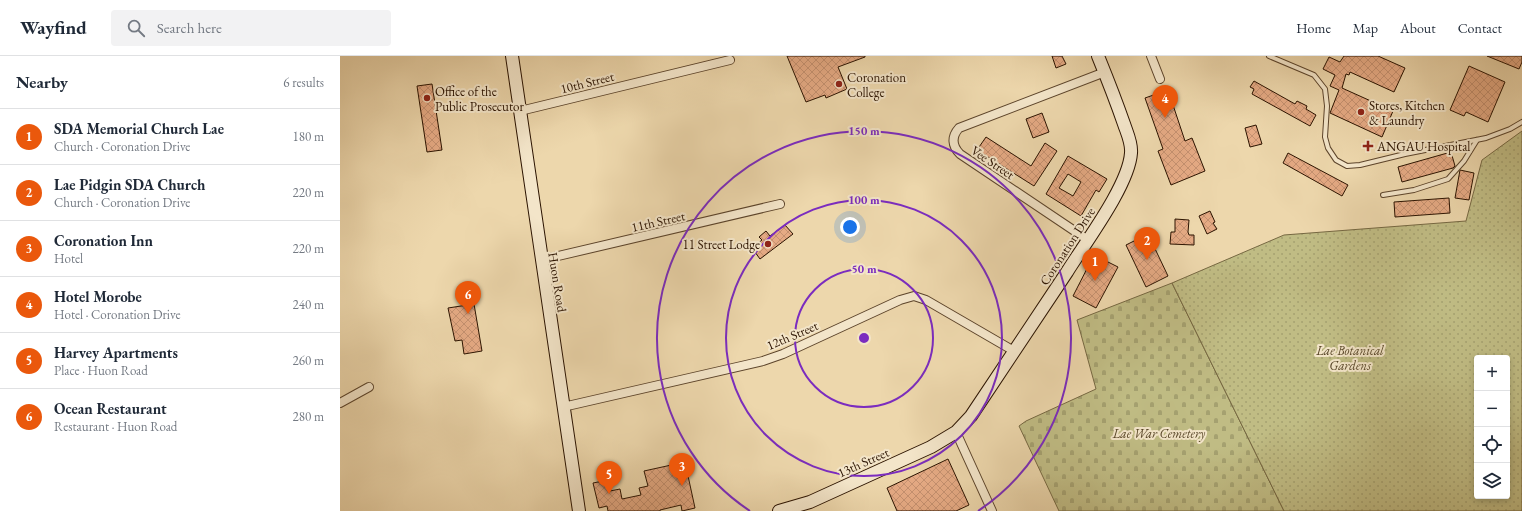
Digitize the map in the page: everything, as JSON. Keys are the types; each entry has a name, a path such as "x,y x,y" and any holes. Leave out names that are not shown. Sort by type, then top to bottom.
{"street":[{"name":"Huon Road","path":"512,56 579,511"},
{"name":"Coronation Drive","path":"956,432 971,416 1088,240 1125,177 1132,152 1129,139 1098,56"},
{"path":"1151,56 1160,79"},
{"name":"10th Street","path":"520,111 730,60"},
{"name":"Vee Street","path":"1088,240 960,154 956,150 953,141 959,128 1105,72"},
{"name":"11th Street","path":"541,260 780,204"},
{"name":"12th Street","path":"563,407 763,361 783,354 900,300 914,296 926,300 1014,351"},
{"path":"340,402 369,387"},
{"path":"956,432 992,511"},
{"name":"13th Street","path":"779,511 810,502 931,447 956,432"}],"lane":[{"path":"1269,56 1314,75 1325,89 1327,106 1324,137 1328,148 1336,160 1346,166 1360,165 1486,138 1510,129 1522,122"},
{"path":"1383,195 1414,190 1448,179 1464,161 1477,140"}],"green space":[{"name":"Lae Botanical Gardens","path":"1522,131 1522,511 1284,511 1172,283 1284,235 1466,221 1482,160"},
{"name":"Lae War Cemetery","path":"1172,283 1284,511 1059,511 1019,426 1026,421 1096,389 1077,320"}],"building":[{"path":"787,56 865,57 838,67 847,89 826,98 825,95 806,102"},
{"path":"1052,56 1062,56 1066,64 1056,68"},
{"path":"1344,56 1378,56 1405,68 1394,92 1350,72 1349,75 1346,74 1342,88 1393,111 1382,137 1330,113 1339,90 1330,86 1335,75 1323,69 1329,57 1340,62"},
{"path":"1487,56 1522,56 1522,62 1519,69"},
{"path":"1469,66 1505,82 1488,122 1466,112 1464,116 1450,110"},
{"path":"1254,81 1295,104 1297,101 1307,106 1306,109 1316,115 1310,126 1252,94 1254,89 1250,87"},
{"path":"432,84 442,150 427,152 417,86"},
{"path":"1168,90 1185,141 1192,138 1205,171 1171,185 1158,151 1163,149 1145,98"},
{"path":"1042,113 1049,132 1033,138 1026,119"},
{"path":"1256,125 1262,144 1250,147 1245,128"},
{"path":"986,137 1031,166 1045,143 1057,151 1034,186 977,150"},
{"path":"1451,152 1455,166 1453,168 1402,182 1398,167"},
{"path":"1288,153 1348,185 1342,196 1283,163"},
{"path":"1068,156 1107,179 1099,192 1096,190 1081,216 1046,194","holes":["1068,174 1081,182 1073,196 1059,188"]},
{"path":"1460,170 1474,173 1469,200 1455,198"},
{"path":"1449,198 1450,213 1395,217 1394,202"},
{"path":"1210,211 1215,222 1213,223 1217,229 1207,234 1199,216"},
{"path":"1175,219 1189,220 1188,232 1189,235 1194,235 1194,245 1170,244 1171,232 1175,232"},
{"name":"11 Street Lodge","path":"785,225 793,234 760,259 752,248 762,240 759,237 766,231 770,236"},
{"path":"1148,234 1168,276 1146,287 1126,245"},
{"path":"1094,255 1118,267 1096,308 1073,296"},
{"path":"474,304 482,351 464,354 462,340 455,341 448,308"},
{"path":"948,459 969,505 956,511 897,511 887,488"},
{"path":"685,462 695,508 682,511 681,505 660,511 608,511 607,506 599,508 593,483 608,480 610,491 620,489 622,499 641,495 639,488 648,486 644,471"}],"place":[{"name":"Coronation College","path":"839,84"},
{"name":"Office of the Public Prosecutor","path":"427,98"},
{"name":"Stores, Kitchen & Laundry","path":"1361,112"},
{"name":"Hotel Morobe","path":"1165,118"},
{"name":"ANGAU Hospital","path":"1368,146"},
{"name":"11 Street Lodge","path":"768,244"},
{"name":"Lae Pidgin SDA Church","path":"1147,260"},
{"name":"SDA Memorial Church Lae","path":"1095,281"},
{"name":"Ocean Restaurant","path":"468,314"},
{"name":"Coronation Inn","path":"682,486"},
{"name":"Harvey Apartments","path":"609,494"}]}
